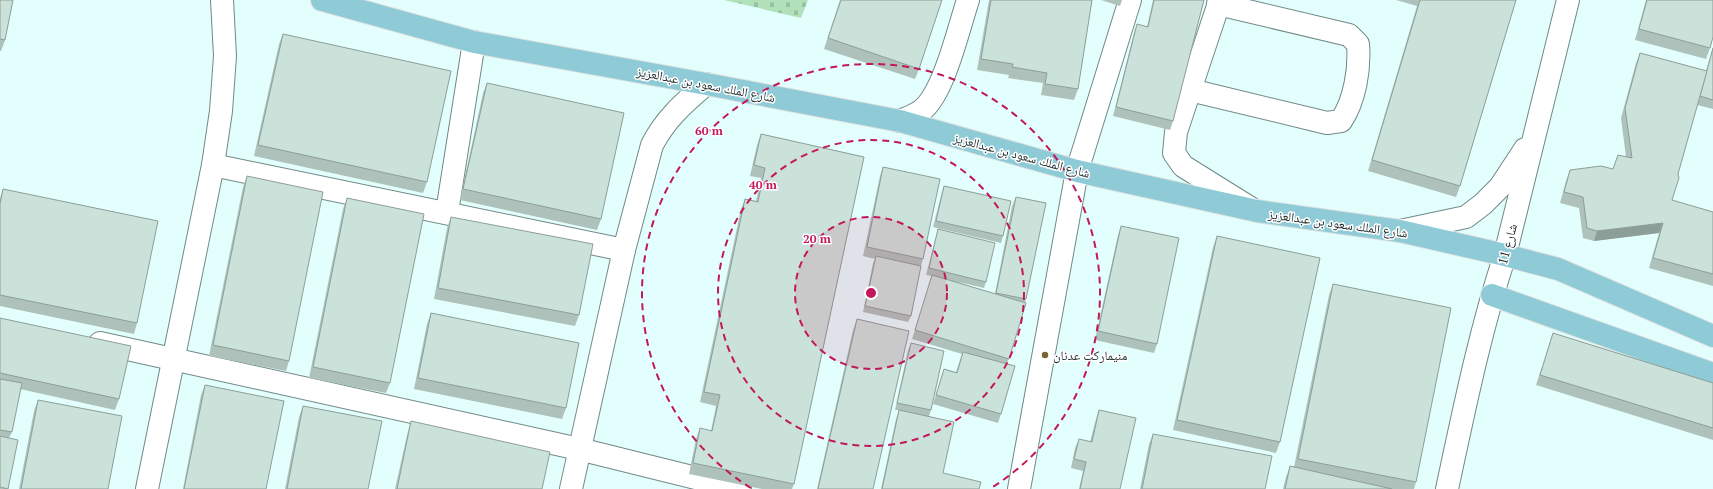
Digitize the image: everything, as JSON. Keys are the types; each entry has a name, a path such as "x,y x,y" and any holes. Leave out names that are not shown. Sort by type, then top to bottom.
{"main road":[{"name":"شارع الملك سعود بن عبدالعزيز","path":"322,0 474,42 900,121 1077,171 1257,212 1400,231 1505,255 1558,269 1713,336"},
{"path":"1492,295 1713,374"}],"street":[{"path":"147,489 175,360 213,165 221,111 225,56 222,0"},
{"path":"900,121 923,110 934,96 943,77 968,0"},
{"path":"1020,489 1077,171 1130,0"},
{"name":"شارع 11","path":"1447,489 1471,379 1492,295 1505,255 1568,0"},
{"path":"1190,90 1327,123 1341,121 1349,109 1359,60 1358,44 1349,35 1219,2 1176,132 1174,153 1183,166 1257,212"},
{"path":"448,212 474,42"},
{"path":"571,489 624,250 652,145 660,129 673,113 706,84"},
{"path":"1400,231 1466,217 1500,188 1535,134"},
{"path":"213,165 448,212 624,250"},
{"path":"84,339 579,449 740,489"}],"green space":[{"path":"724,0 808,0 801,18"}],"building":[{"path":"0,0 13,0 5,40 0,39"},
{"path":"841,0 942,0 919,69 828,38"},
{"path":"991,0 1092,0 1078,89 1045,84 1047,73 1012,67 1013,64 981,59"},
{"path":"1154,0 1204,0 1173,121 1116,107 1137,24 1148,27"},
{"path":"1420,0 1516,0 1460,186 1372,160"},
{"path":"1647,0 1713,0 1713,37 1710,48 1639,29"},
{"path":"283,34 451,71 427,182 258,145"},
{"path":"1713,48 1713,100 1700,96"},
{"path":"1640,53 1707,71 1672,200 1713,212 1713,274 1653,258 1663,223 1597,231 1587,228 1583,197 1564,192 1570,170 1601,166 1613,169 1618,155 1632,158 1625,108"},
{"path":"487,83 624,113 601,219 463,189"},
{"path":"761,134 864,157 794,484 693,463 700,428 712,431 720,395 704,392 745,199 758,202 765,168 754,165"},
{"path":"883,167 940,179 923,259 867,247"},
{"path":"247,176 323,192 289,361 213,345"},
{"path":"944,186 1011,201 1003,236 936,221"},
{"path":"3,189 158,221 137,323 0,295 0,204"},
{"path":"1016,197 1046,203 1026,299 996,293"},
{"path":"347,198 424,214 390,383 313,367"},
{"path":"451,217 593,244 579,315 438,288"},
{"path":"1121,226 1179,238 1157,344 1098,331"},
{"path":"938,229 995,243 986,282 929,268"},
{"path":"1217,236 1320,258 1280,442 1177,420"},
{"path":"876,256 921,266 911,316 865,306"},
{"path":"932,275 1026,303 1009,359 915,330"},
{"path":"1333,284 1451,308 1416,482 1298,459"},
{"path":"431,313 579,343 566,408 418,378"},
{"path":"0,318 131,346 119,399 0,373"},
{"path":"857,319 909,331 873,489 818,489"},
{"path":"1553,333 1713,383 1713,428 1540,375"},
{"path":"911,343 944,351 931,410 897,403"},
{"path":"963,352 1015,366 1001,414 936,395 944,369 957,373"},
{"path":"0,379 22,383 12,432 0,430"},
{"path":"205,385 284,401 266,489 184,489"},
{"path":"38,400 122,416 108,489 21,489"},
{"path":"303,406 382,421 368,489 287,489"},
{"path":"899,410 954,422 943,473 981,482 979,489 882,489"},
{"path":"1099,410 1136,418 1120,489 1080,489 1086,462 1074,459 1079,439 1092,442"},
{"path":"411,421 550,452 542,489 397,489"},
{"path":"1153,434 1272,456 1265,489 1142,489"},
{"path":"0,436 18,440 8,489 0,487"},
{"path":"1290,466 1392,489 1285,489"}],"place":[{"name":"منيماركت عدنان","path":"1045,355"}]}
